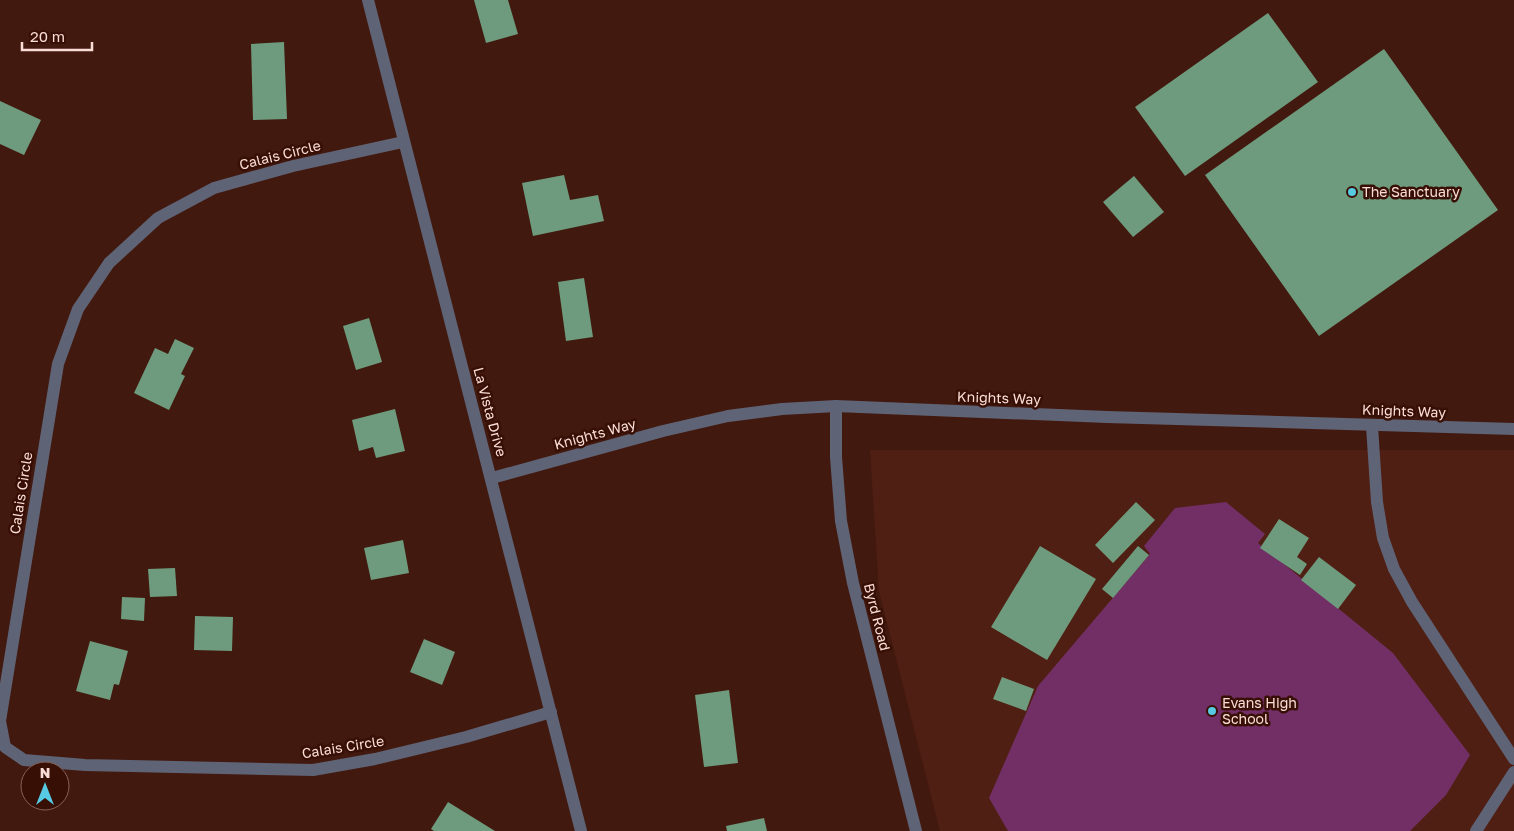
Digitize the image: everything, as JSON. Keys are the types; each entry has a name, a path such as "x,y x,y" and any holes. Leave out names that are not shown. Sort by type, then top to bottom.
{"street":[{"name":"La Vista Drive","path":"368,0 581,831"},
{"name":"Calais Circle","path":"403,142 293,166 214,188 158,218 109,263 78,309 58,364 0,721 5,747 24,760 84,765 313,770 375,759 457,739 551,712"},
{"name":"Knights Way","path":"492,478 663,431 728,416 782,409 836,406 1372,426 1514,429"},
{"name":"Byrd Road","path":"836,406 836,457 842,521 853,583 916,831"},
{"path":"1372,426 1377,502 1383,538 1394,570 1412,602 1514,759"},
{"path":"1476,831 1514,772"}],"shaded area":[{"name":"Evans High School","path":"870,450 1514,450 1514,831 940,831 879,591"},
{"path":"1226,502 1265,534 1258,543 1393,653 1470,755 1446,795 1410,831 1008,831 989,798 1038,686 1150,554 1144,546 1175,508"}],"building":[{"path":"474,0 508,0 518,34 486,43"},
{"path":"1268,13 1318,82 1185,176 1135,107"},
{"path":"284,42 287,119 253,120 251,44"},
{"name":"The Sanctuary","path":"1384,49 1498,210 1319,336 1205,175"},
{"path":"0,101 41,120 24,155 0,144"},
{"path":"564,175 570,200 598,195 604,221 533,236 522,183"},
{"path":"1134,176 1164,212 1133,237 1103,202"},
{"path":"584,278 593,337 566,341 558,282"},
{"path":"369,318 382,362 356,370 343,326"},
{"path":"175,339 194,348 181,374 185,376 169,410 134,393 155,348 168,354"},
{"path":"395,409 405,451 376,458 373,447 359,451 352,420"},
{"path":"1136,502 1155,520 1113,563 1095,545"},
{"path":"1279,519 1309,538 1297,557 1307,564 1300,575 1260,548"},
{"path":"403,540 409,573 371,580 364,548"},
{"path":"1040,546 1096,579 1047,660 991,627"},
{"path":"1138,546 1149,555 1113,598 1102,589"},
{"path":"1319,557 1356,585 1338,609 1301,580"},
{"path":"175,568 177,596 150,597 148,569"},
{"path":"122,597 145,598 144,621 121,619"},
{"path":"195,616 233,617 232,651 194,650"},
{"path":"424,639 455,652 442,685 410,672"},
{"path":"90,641 128,651 119,685 114,684 110,700 76,691"},
{"path":"1002,677 1034,689 1026,711 993,699"},
{"path":"729,690 738,763 704,767 695,695"},
{"path":"448,802 495,831 434,831 431,829"},
{"path":"764,818 767,831 727,831 726,826"}],"place":[{"name":"The Sanctuary","path":"1352,192"},
{"name":"Evans High School","path":"1212,711"}]}
